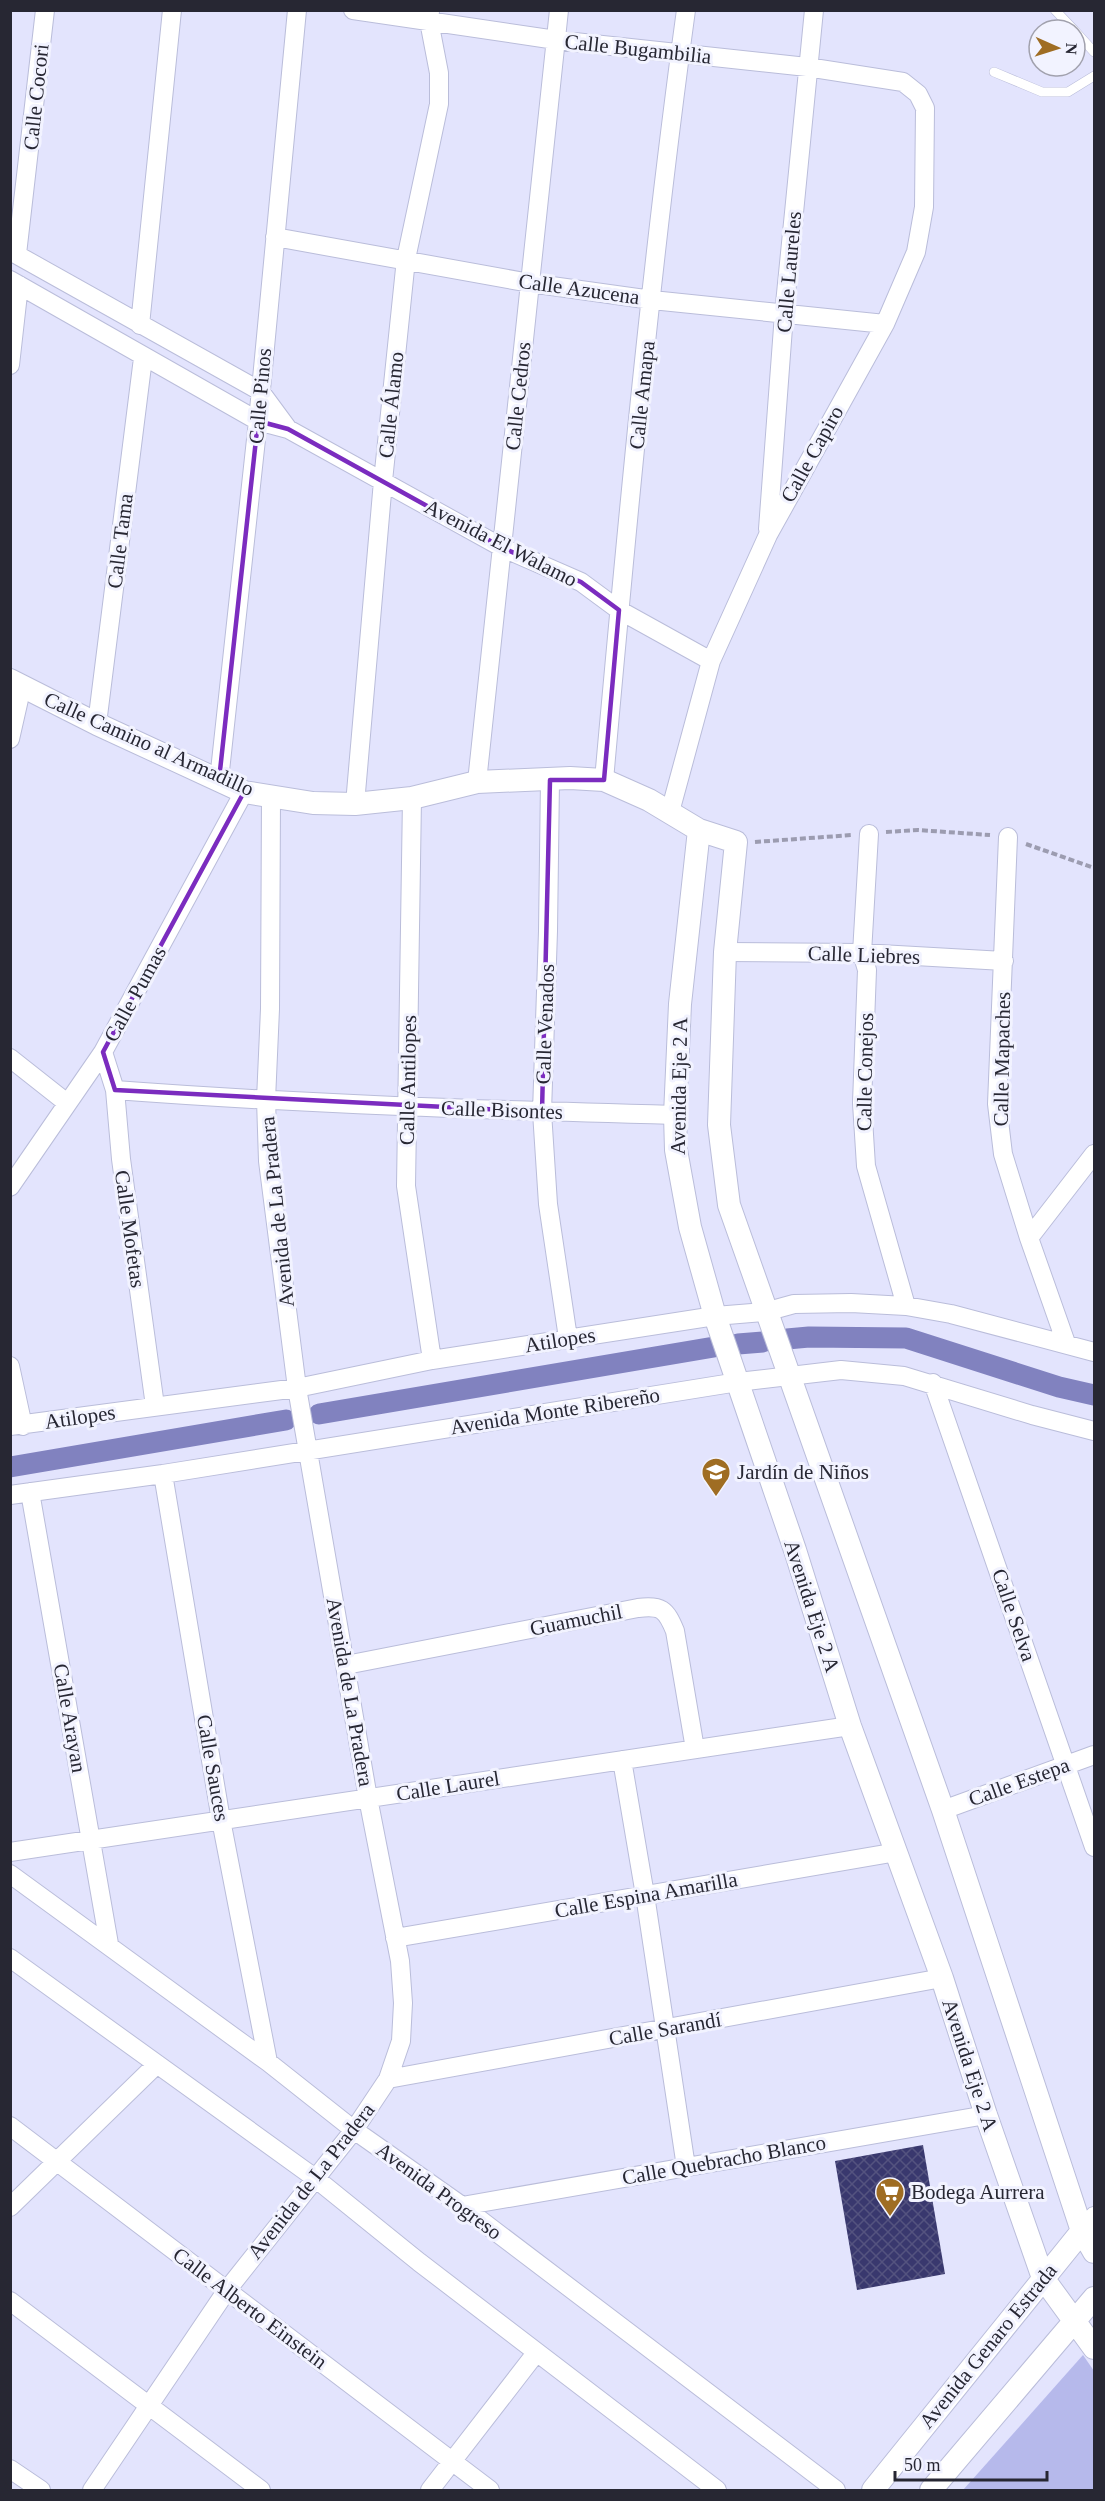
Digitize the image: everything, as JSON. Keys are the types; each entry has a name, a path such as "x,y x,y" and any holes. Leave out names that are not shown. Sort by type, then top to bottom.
{"street":[{"name":"Calle Cocori","path":"14,253 45,10"},
{"path":"140,325 172,10"},
{"name":"Calle Pinos","path":"219,780 258,421 297,10"},
{"name":"Calle Bugambilia","path":"353,10 429,16 556,40 807,67 903,82 918,94"},
{"name":"Calle Cedros","path":"477,782 482,714 502,548 559,10"},
{"name":"Calle Amapa","path":"604,780 619,610 652,300 686,10"},
{"name":"Calle Laureles","path":"768,535 784,314 814,10"},
{"name":"Calle Álamo","path":"355,804 383,481 406,259 439,104 439,73 429,16"},
{"name":"Calle Capiro","path":"670,812 711,661 768,535 885,324 916,252 924,207 925,108 918,94"},
{"name":"Calle Azucena","path":"275,237 530,283 652,300 885,324"},
{"name":"Avenida El Walamo","path":"14,253 260,391 288,429"},
{"name":"Avenida El Walamo","path":"15,283 143,358 258,421 288,429 502,548 581,582 619,610 711,661"},
{"path":"10,365 15,283"},
{"name":"Calle Tama","path":"97,724 143,358"},
{"path":"10,739 16,683"},
{"name":"Calle Camino al Armadillo","path":"16,683 97,724 244,792 313,803 355,804 412,798 477,782 570,778 604,780 670,812 699,830 736,842"},
{"name":"Calle Venados","path":"550,780 542,1112 548,1204 568,1338"},
{"name":"Calle Pumas","path":"10,1187 103,1052 244,792"},
{"name":"Avenida de La Pradera","path":"92,2490 227,2290 354,2130 388,2079 397,2057 402,2022 402,1982 396,1938 368,1798 297,1388 268,1161 266,1100 270,1009 271,797"},
{"name":"Calle Antilopes","path":"412,798 406,1186 432,1360"},
{"name":"Avenida Eje 2 A","path":"699,830 680,1004 675,1115 676,1149 682,1190 715,1316 795,1550 850,1726 942,1978 986,2115 1043,2278 1095,2348"},
{"name":"Calle Conejos","path":"869,834 862,953 867,970 862,1103 866,1166 906,1306"},
{"name":"Calle Mapaches","path":"1008,837 997,1104 1004,1154 1029,1238 1066,1343"},
{"name":"Avenida Eje 2 A","path":"736,842 724,952 719,1125 729,1205 1088,2223 1095,2252"},
{"name":"Calle Liebres","path":"724,952 862,953 1004,961"},
{"name":"Calle Mofetas","path":"103,1052 115,1090 121,1159 155,1406"},
{"path":"10,1058 67,1103"},
{"name":"Calle Bisontes","path":"115,1090 266,1100 542,1112 675,1115"},
{"path":"1029,1238 1095,1154"},
{"name":"Atilopes","path":"17,1426 297,1388 432,1360 715,1316 765,1312 794,1304 851,1303 906,1306 951,1314 1095,1352"},
{"path":"10,1366 17,1426"},
{"name":"Avenida Monte Ribereño","path":"10,1495 163,1474 738,1382 841,1370 904,1376 1032,1415 1095,1431"},
{"name":"Calle Selva","path":"933,1383 1095,1847"},
{"name":"Calle Sauces","path":"163,1474 221,1820 268,2062"},
{"name":"Calle Arayan","path":"30,1492 109,1944"},
{"name":"Guamuchil","path":"346,1665 651,1606 662,1609 675,1631 695,1749"},
{"name":"Calle Laurel","path":"10,1852 850,1726"},
{"name":"Calle Estepa","path":"943,1810 1095,1755"},
{"path":"622,1760 686,2167"},
{"name":"Calle Espina Amarilla","path":"396,1938 897,1852"},
{"name":"Avenida Progreso","path":"10,1874 268,2062 354,2130 462,2206 836,2490"},
{"path":"10,1959 315,2178 536,2353 717,2490"},
{"name":"Calle Sarandí","path":"388,2079 942,1978"},
{"path":"10,2207 157,2064"},
{"name":"Calle Quebracho Blanco","path":"462,2206 986,2115"},
{"name":"Calle Alberto Einstein","path":"10,2126 490,2490"},
{"name":"Avenida Genaro Estrada","path":"873,2490 1088,2223"},
{"path":"931,2490 1095,2298"},
{"path":"10,2301 149,2404 257,2489"},
{"path":"430,2490 536,2353"},
{"path":"10,2469 41,2490"}],"lane":[{"path":"994,72 1042,92 1068,92 1095,76"}],"path":[{"path":"736,842 778,842 918,830 1008,837 1095,868"}],"highlighted area":[{"path":"258,421 288,429 503,548 581,582 619,610 604,780 550,780 542,1112 115,1090 103,1052 244,792 219,780"}],"shaded area":[{"path":"1083,2355 1094,2371 1094,2490 963,2490"}],"building":[{"name":"Bodega Aurrera","path":"923,2145 945,2274 857,2290 835,2161"}],"waterway":[{"path":"787,1339 809,1337 906,1338 1059,1387 1094,1395"},
{"path":"738,1344 763,1342"},
{"path":"319,1414 714,1347"},
{"path":"10,1467 286,1420"}],"place":[{"name":"Jardín de Niños","path":"716,1498"},
{"name":"Bodega Aurrera","path":"890,2218"}]}
